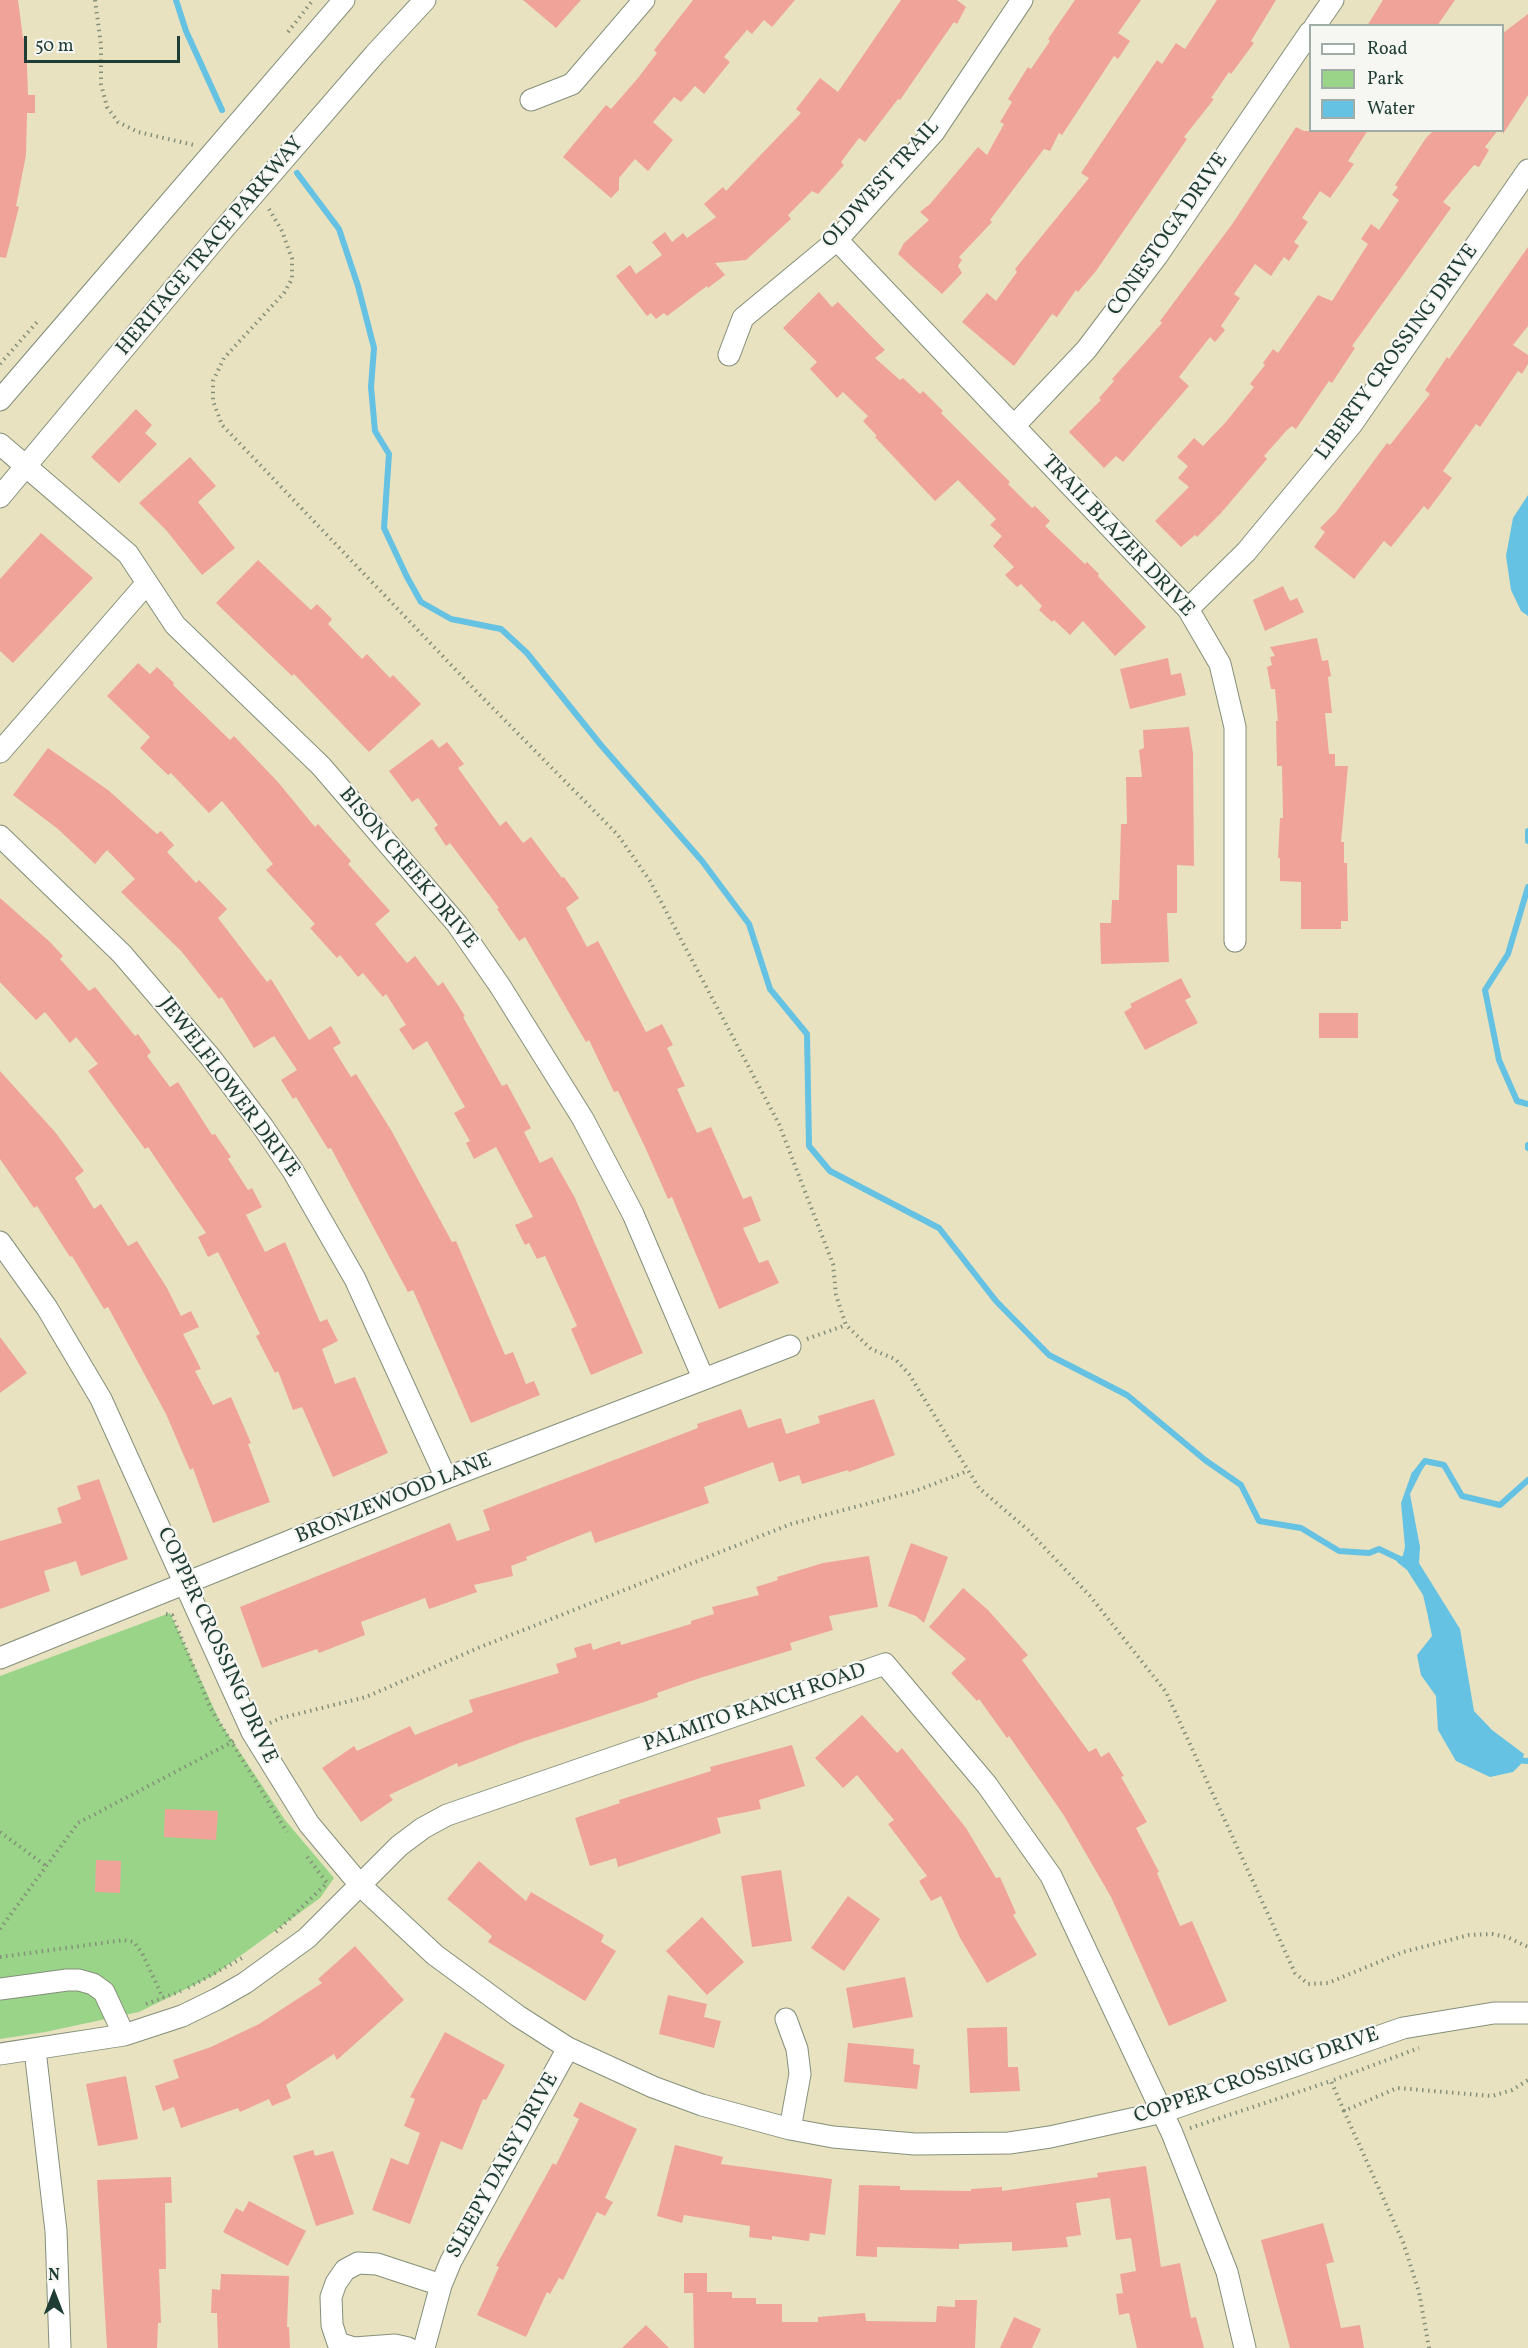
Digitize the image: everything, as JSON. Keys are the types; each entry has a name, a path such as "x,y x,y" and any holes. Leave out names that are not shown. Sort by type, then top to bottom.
{"street":[{"path":"0,400 344,0"},
{"name":"HERITAGE TRACE PARKWAY","path":"0,497 222,231 375,54 426,0"},
{"path":"531,100 572,84 644,0"},
{"path":"1316,24 1333,0"},
{"name":"OLDWEST TRAIL","path":"729,355 743,318 837,240 934,132 1015,2"},
{"name":"CONESTOGA DRIVE","path":"1014,426 1086,350 1157,256 1309,35"},
{"name":"LIBERTY CROSSING DRIVE","path":"1188,609 1246,552 1352,424 1528,170"},
{"name":"TRAIL BLAZER DRIVE","path":"837,240 1188,609 1220,664 1235,727 1235,941"},
{"name":"BISON CREEK DRIVE","path":"0,444 128,554 175,625 321,766 457,924 500,986 583,1119 633,1214 703,1377"},
{"path":"0,752 147,584"},
{"name":"JEWELFLOWER DRIVE","path":"0,836 122,954 195,1039 263,1127 293,1171 355,1279 446,1478"},
{"name":"COPPER CROSSING DRIVE","path":"0,1242 8,1266 75,1352 102,1399 252,1732 309,1824 361,1886 435,1955 518,2016 568,2048 663,2091 732,2114 790,2128 833,2137 915,2144 1009,2143 1050,2138 1163,2112 1403,2028 1494,2013 1528,2013"},
{"name":"BRONZEWOOD LANE","path":"0,1658 446,1478 703,1377 790,1346"},
{"name":"PALMITO RANCH ROAD","path":"0,2054 124,2035 182,2016 245,1983 307,1938 399,1846 423,1828 447,1815 885,1664 987,1785 1051,1876 1172,2133 1227,2272 1245,2348"},
{"path":"0,1989 79,1980 104,1992 124,2035"},
{"path":"786,2019 797,2049 800,2074 790,2128"},
{"name":"SLEEPY DAISY DRIVE","path":"424,2348 441,2285 451,2261 568,2048"},
{"path":"35,2050 55,2220 60,2348"},
{"name":"SLEEPY DAISY DRIVE","path":"408,2348 395,2345 354,2348 338,2343 332,2325 331,2297 336,2283 345,2270 358,2263 377,2264 441,2285"}],"path":[{"path":"95,0 102,45 101,84 107,107 118,122 138,132 195,145"},
{"path":"269,209 282,231 292,259 292,279 284,292 224,358 213,381 213,401 222,425 474,690 618,835 644,871 779,1124 833,1264 836,1295 846,1325 871,1349 895,1359 909,1374 979,1488 1028,1530 1090,1596 1166,1692 1295,1973 1308,1984 1328,1983 1403,1952 1469,1935 1499,1936 1528,1947"},
{"path":"790,1346 846,1325"},
{"path":"0,1929 78,1823 281,1718 366,1697 478,1648 790,1524 915,1491 968,1471"},
{"path":"165,1614 172,1615 211,1709 291,1837"},
{"path":"0,1832 46,1866"},
{"path":"270,1938 327,1883 299,1846"},
{"path":"0,1958 124,1940 134,1942 142,1953 163,1998"},
{"path":"115,2014 183,1991 244,1956"},
{"path":"1172,2133 1331,2081 1421,2047"},
{"path":"1344,2111 1397,2088 1492,2096 1512,2090 1528,2080"},
{"path":"1331,2081 1403,2242 1419,2292 1429,2348"}],"green space":[{"path":"170,1613 221,1724 285,1820 334,1878 320,1898 214,1975 139,2012 0,2039 0,1676"}],"water":[{"path":"1528,495 1528,616 1521,611 1511,590 1506,556 1513,518"},
{"path":"1424,1466 1410,1494 1420,1547 1419,1563 1460,1629 1474,1711 1492,1730 1524,1754 1521,1764 1513,1772 1490,1777 1456,1761 1438,1730 1436,1696 1421,1675 1417,1655 1432,1636 1427,1612 1423,1595 1407,1570 1397,1562 1403,1555 1405,1547 1401,1503 1412,1472"}],"building":[{"path":"0,0 18,0 23,38 26,38 28,95 35,95 35,113 27,113 26,155 16,206 19,207 6,258 0,257"},
{"path":"523,0 581,0 556,28"},
{"path":"693,0 795,0 772,27 764,20 752,34 747,30 724,57 730,62 704,94 695,86 681,102 674,97 653,122 673,140 648,171 635,159 619,178 619,190 611,198 563,157 606,105 611,109 638,78 657,53 654,50"},
{"path":"901,0 957,0 966,7 957,24 954,22 900,100 898,99 865,142 859,138 841,162 844,165 818,194 812,191 788,215 791,219 746,260 715,263 725,275 708,288 707,286 667,316 664,313 656,319 651,313 647,316 616,276 630,265 636,274 662,255 652,242 665,232 672,242 683,233 687,238 716,217 704,204 723,187 726,191 801,113 796,109 820,78 838,92"},
{"path":"1075,0 1141,0 1118,33 1130,41 1118,59 1114,56 1062,135 1059,133 1050,151 1044,149 990,220 992,222 959,257 962,260 958,266 962,273 942,294 898,254 904,243 929,220 920,212 930,204 978,147 987,155 1004,124 1000,122 1012,102 1008,99 1028,67 1031,69 1050,41 1048,39"},
{"path":"1217,0 1276,0 1251,41 1254,43 1231,74 1229,72 1211,98 1214,99 1184,137 1187,139 1096,271 1078,292 1076,290 1057,317 1052,314 1014,366 962,322 987,293 996,301 1017,272 1015,269 1089,178 1081,173 1157,60 1162,64 1176,43 1185,49"},
{"path":"1383,0 1455,0 1438,24 1368,24"},
{"path":"1528,14 1528,95 1503,134 1504,132 1504,32"},
{"path":"1296,127 1309,132 1367,132 1348,161 1354,164 1330,198 1320,191 1302,218 1308,222 1294,242 1299,246 1289,261 1284,257 1271,276 1255,264 1234,294 1240,298 1221,326 1225,330 1215,342 1210,337 1179,377 1189,386 1123,462 1116,456 1104,468 1069,432 1101,400 1099,398 1114,381 1112,379 1162,323 1160,321 1233,223"},
{"path":"1432,132 1496,132 1485,147 1489,150 1479,167 1474,165 1443,202 1451,208 1352,346 1355,348 1332,383 1329,381 1296,429 1292,426 1287,430 1264,456 1267,459 1221,513 1197,537 1195,535 1181,547 1155,521 1189,487 1178,478 1188,466 1177,457 1194,438 1203,446 1225,423 1254,387 1250,384 1265,365 1263,363 1273,349 1278,353 1318,295 1332,301 1368,244 1361,239 1371,224 1379,230 1399,200 1392,195 1398,187 1395,185"},
{"path":"1528,247 1528,326 1513,345 1528,355 1528,364 1522,374 1518,371 1480,427 1476,424 1443,471 1452,478 1428,510 1424,506 1391,547 1384,541 1354,579 1314,547 1325,532 1320,528 1336,512 1387,443 1390,445 1430,394 1425,390 1447,357 1449,359"},
{"path":"819,292 832,307 838,302 885,350 875,358 900,380 903,378 920,394 923,391 943,411 941,413 1010,482 1008,484 1032,508 1035,506 1050,521 1045,526 1085,564 1087,562 1099,574 1098,576 1146,627 1115,656 1083,621 1070,635 1054,620 1052,622 1039,610 1042,606 1021,584 1017,587 1005,575 1014,567 993,546 1002,536 990,525 996,519 958,480 935,501 875,437 877,436 863,421 868,416 843,392 837,398 810,369 817,362 783,328"},
{"path":"136,409 152,425 145,433 157,444 119,483 91,457"},
{"path":"190,457 216,486 198,502 235,548 202,575 166,530 139,503"},
{"path":"41,533 93,578 13,663 0,651 0,579"},
{"path":"258,560 311,610 317,604 332,619 328,624 362,659 367,654 390,678 393,675 421,704 369,752 294,674 292,676 216,603"},
{"path":"1283,586 1290,601 1297,598 1304,612 1265,631 1253,600"},
{"path":"1317,638 1322,661 1328,660 1331,676 1328,677 1332,713 1325,713 1329,754 1335,754 1335,766 1348,766 1341,842 1344,842 1344,863 1347,863 1348,921 1341,921 1341,929 1301,929 1301,882 1280,881 1280,858 1278,858 1280,818 1283,818 1282,766 1277,766 1276,721 1278,721 1275,689 1271,689 1267,667 1272,665 1270,657 1275,656 1270,647"},
{"path":"1168,658 1171,675 1181,673 1186,695 1130,709 1120,669"},
{"path":"138,663 150,674 157,667 230,740 234,736 277,781 315,827 318,824 351,861 348,864 390,911 375,924 407,963 415,956 438,986 443,982 465,1016 463,1017 502,1086 507,1084 531,1128 524,1132 540,1163 552,1157 575,1198 643,1353 591,1375 571,1329 577,1326 545,1256 537,1259 529,1243 525,1245 515,1225 533,1217 496,1147 474,1159 466,1143 470,1141 454,1113 465,1107 427,1041 413,1050 399,1029 406,1025 386,994 383,997 363,973 358,977 340,955 337,958 310,928 315,924 266,870 273,864 222,801 209,813 171,773 168,775 140,748 150,737 107,696"},
{"path":"1189,727 1193,753 1194,866 1177,865 1177,913 1167,913 1169,962 1101,964 1100,923 1111,923 1112,900 1119,900 1121,824 1127,824 1126,777 1142,777 1139,750 1144,748 1143,730"},
{"path":"432,739 439,748 447,742 464,764 458,768 500,826 506,821 523,843 531,837 562,878 564,877 579,898 566,908 587,947 598,941 646,1032 662,1024 673,1045 667,1048 685,1086 677,1089 697,1133 711,1127 743,1199 751,1196 761,1221 743,1228 759,1263 768,1260 779,1283 719,1309 672,1197 668,1199 618,1091 614,1092 589,1040 586,1042 525,937 519,941 497,909 499,908 450,843 446,846 434,828 438,825 418,798 412,802 389,771"},
{"path":"48,748 108,790 157,834 161,831 174,845 167,852 196,883 199,880 227,909 218,918 267,982 271,979 309,1040 331,1026 341,1043 333,1048 351,1077 356,1074 391,1130 452,1242 456,1241 505,1355 513,1352 526,1384 534,1381 540,1395 471,1423 413,1290 408,1292 331,1148 328,1149 296,1097 293,1099 281,1080 297,1070 274,1036 254,1048 222,997 219,999 182,952 121,892 135,879 107,850 95,864 58,829 13,795"},
{"path":"0,898 50,942 63,956 60,959 89,991 95,987 135,1036 138,1034 151,1052 147,1056 170,1087 178,1082 212,1135 215,1134 231,1157 228,1159 248,1190 252,1188 262,1207 246,1215 265,1252 285,1242 320,1322 327,1319 338,1341 322,1349 335,1384 355,1377 388,1453 333,1477 302,1407 293,1410 278,1371 275,1373 256,1336 260,1334 218,1252 208,1257 198,1237 206,1233 148,1147 145,1149 88,1071 98,1064 76,1037 70,1043 45,1012 36,1020 0,982"},
{"path":"1181,978 1191,997 1185,1000 1198,1023 1145,1050 1124,1012 1132,1007 1130,1004"},
{"path":"1319,1013 1358,1013 1358,1038 1319,1038"},
{"path":"0,1071 55,1132 84,1171 75,1178 94,1209 101,1204 128,1246 137,1241 167,1288 181,1316 191,1311 199,1327 183,1334 201,1369 195,1371 213,1405 231,1397 251,1443 248,1444 270,1502 213,1523 193,1468 190,1470 166,1414 108,1307 104,1309 72,1256 70,1257 37,1206 34,1208 0,1159"},
{"path":"0,1337 27,1373 0,1393"},
{"path":"874,1399 895,1455 849,1472 848,1470 802,1484 799,1475 779,1482 773,1462 704,1487 709,1503 595,1543 591,1531 526,1557 527,1560 511,1566 513,1576 474,1585 477,1592 429,1609 425,1598 361,1622 365,1635 319,1653 317,1649 262,1668 240,1607 450,1523 457,1541 490,1530 483,1510 698,1428 697,1424 741,1409 748,1428 781,1418 786,1434 820,1423 818,1416"},
{"path":"99,1479 128,1559 81,1576 76,1561 44,1571 50,1591 0,1609 0,1541 62,1523 57,1508 81,1499 77,1486"},
{"path":"911,1543 948,1557 924,1623 916,1616 888,1606"},
{"path":"869,1556 878,1607 829,1616 833,1630 790,1643 792,1650 657,1693 658,1697 522,1742 458,1767 457,1763 389,1795 393,1800 361,1822 322,1768 354,1746 357,1751 410,1726 415,1735 473,1712 469,1700 559,1673 556,1664 577,1657 574,1648 591,1643 593,1650 620,1641 621,1645 691,1624 691,1621 714,1614 712,1607 759,1595 756,1587 778,1580 777,1577 823,1563"},
{"path":"963,1588 988,1610 1028,1655 1022,1660 1089,1752 1096,1748 1101,1757 1109,1752 1147,1822 1136,1828 1159,1872 1157,1873 1180,1926 1192,1921 1227,2001 1169,2026 1111,1897 1063,1814 1009,1736 1007,1738 979,1699 977,1701 951,1673 966,1659 929,1627"},
{"path":"862,1715 897,1753 902,1748 966,1828 996,1878 1000,1877 1016,1913 1013,1915 1037,1955 987,1983 960,1938 941,1896 931,1901 919,1881 927,1876 888,1824 894,1820 857,1775 843,1788 815,1758"},
{"path":"792,1745 805,1786 759,1800 761,1809 717,1818 721,1833 618,1867 616,1858 590,1866 575,1818 620,1803 619,1800 711,1771 710,1767"},
{"path":"165,1809 218,1811 216,1840 164,1837"},
{"path":"96,1860 121,1861 120,1893 95,1892"},
{"path":"479,1861 526,1901 531,1892 604,1935 601,1942 616,1951 585,2001 488,1942 492,1936 447,1899"},
{"path":"781,1870 792,1941 752,1947 741,1876"},
{"path":"848,1896 880,1919 844,1971 811,1948"},
{"path":"702,1917 744,1962 707,1995 666,1951"},
{"path":"355,1946 404,2000 337,2060 334,2054 286,2085 291,2098 272,2106 269,2099 240,2112 238,2108 181,2128 174,2107 163,2111 155,2086 179,2078 173,2060 211,2047 259,2024 322,1983 318,1979"},
{"path":"905,1977 913,2017 853,2028 846,1988"},
{"path":"668,1995 707,2004 704,2017 721,2021 714,2048 659,2034"},
{"path":"1007,2027 1008,2067 1018,2067 1020,2091 970,2093 967,2028"},
{"path":"445,2032 505,2065 486,2100 483,2099 462,2150 441,2141 410,2224 372,2210 391,2158 408,2165 420,2133 404,2126 415,2099 410,2097"},
{"path":"848,2043 914,2049 913,2064 920,2065 917,2089 844,2082"},
{"path":"126,2076 138,2139 98,2146 86,2084"},
{"path":"580,2102 637,2129 605,2198 613,2202 605,2216 597,2212 563,2280 559,2278 550,2294 547,2292 526,2337 477,2315 499,2267 496,2266 553,2163 556,2165 579,2119 573,2116"},
{"path":"675,2145 723,2157 721,2164 832,2179 825,2235 810,2233 809,2241 772,2236 772,2240 749,2237 750,2226 684,2215 682,2223 657,2216"},
{"path":"313,2150 315,2156 333,2151 354,2214 316,2226 293,2156"},
{"path":"1146,2166 1161,2267 1180,2263 1191,2318 1196,2317 1204,2348 1137,2348 1129,2313 1119,2315 1116,2294 1123,2293 1120,2274 1136,2271 1131,2238 1116,2240 1110,2198 1076,2203 1081,2235 1066,2237 1068,2247 1012,2251 1012,2242 959,2244 959,2249 877,2247 877,2257 856,2256 859,2185 900,2186 900,2190 971,2191 971,2189 1002,2187 1002,2191 1098,2177 1097,2173"},
{"path":"171,2177 172,2203 165,2203 166,2269 159,2269 161,2323 158,2323 157,2348 107,2348 97,2180"},
{"path":"249,2201 306,2231 288,2266 223,2232 236,2208 243,2212"},
{"path":"1323,2223 1334,2262 1326,2264 1341,2328 1360,2325 1364,2348 1290,2348 1261,2240"},
{"path":"684,2273 707,2273 707,2292 732,2292 732,2298 756,2298 756,2304 782,2304 782,2322 818,2322 818,2317 865,2313 866,2321 936,2322 937,2306 955,2307 955,2300 977,2300 975,2348 694,2348 693,2293 684,2293"},
{"path":"221,2274 289,2276 287,2327 289,2327 290,2348 218,2348 217,2313 211,2313 212,2289 220,2290"},
{"path":"1014,2317 1041,2329 1032,2348 1000,2348"},
{"path":"646,2325 669,2348 622,2348"}],"waterway":[{"path":"176,0 186,31 222,110"},
{"path":"297,173 339,229 358,286 374,348 371,387 375,431 389,454 384,528 407,577 421,602 451,619 501,629 527,653 600,744 702,861 749,924 770,989 807,1034 809,1146 830,1171 939,1228 996,1301 1049,1355 1127,1395 1205,1460 1241,1485 1259,1521 1301,1528 1339,1551 1369,1553 1379,1549 1406,1562"},
{"path":"1528,831 1528,841"},
{"path":"1528,887 1508,954 1485,990 1499,1060 1517,1101 1528,1104"},
{"path":"1414,1475 1425,1461 1444,1465 1462,1496 1500,1505 1528,1480"},
{"path":"1514,1760 1528,1761"}]}
